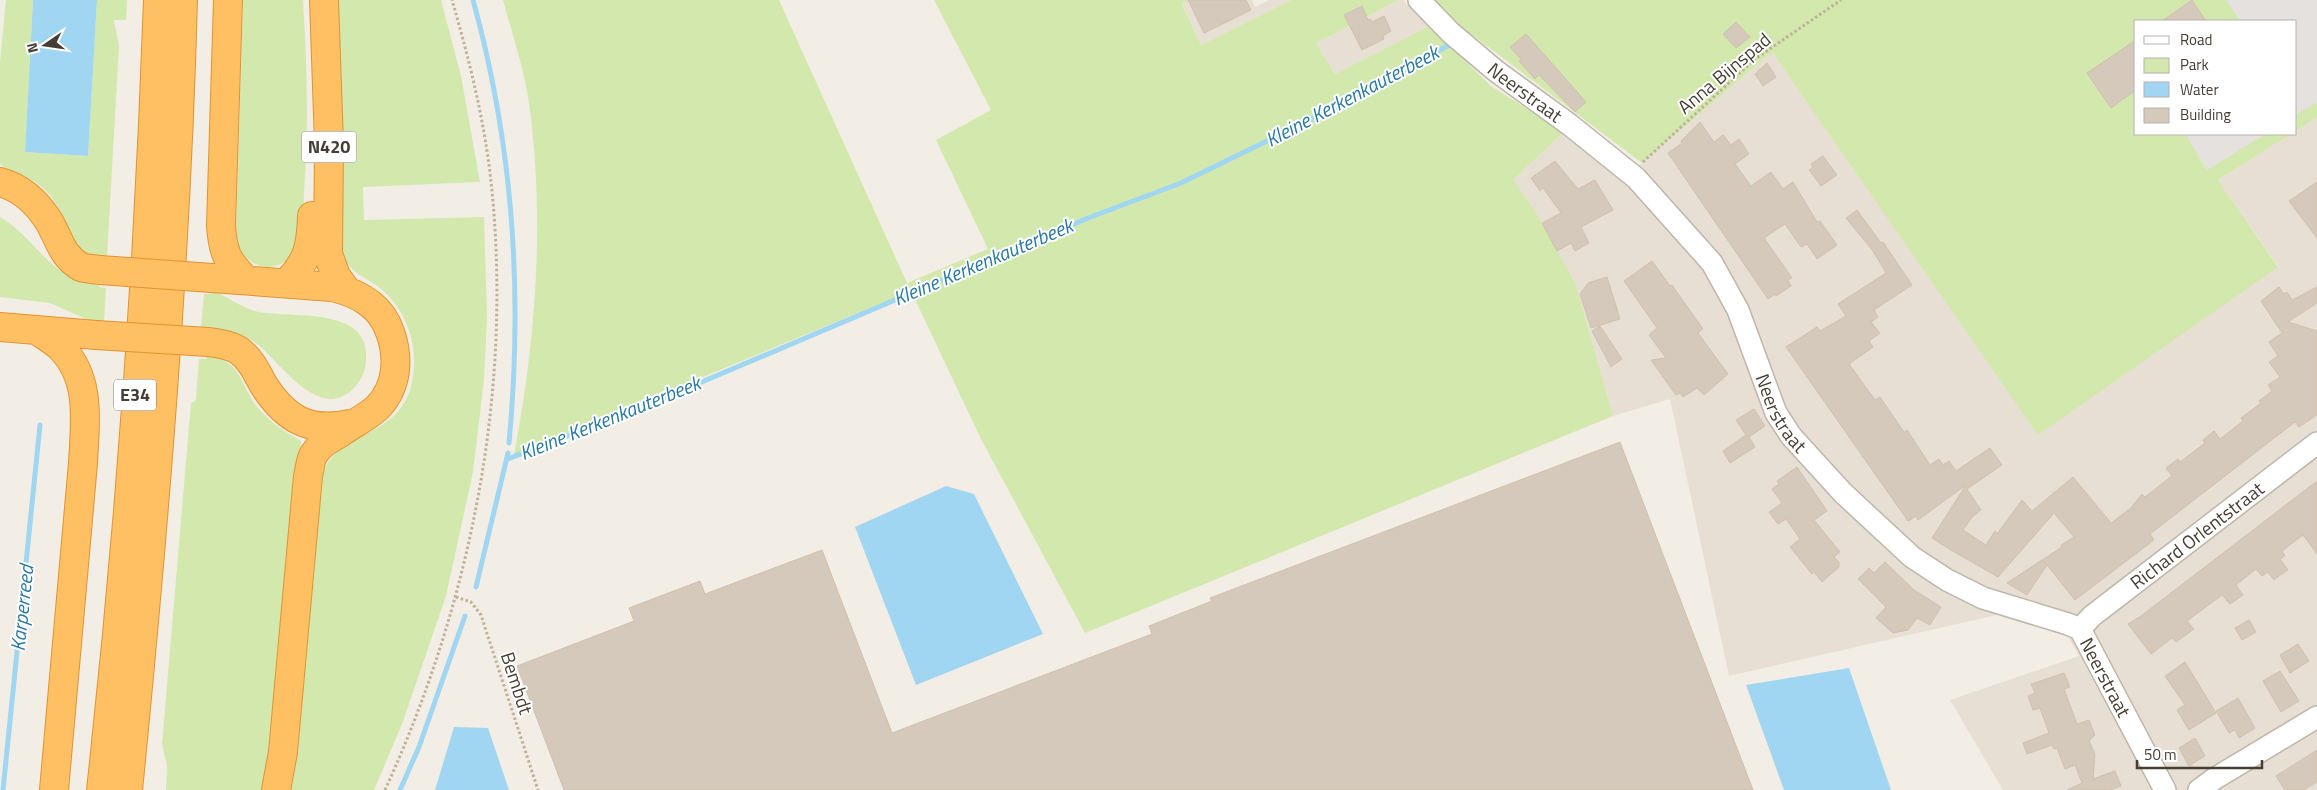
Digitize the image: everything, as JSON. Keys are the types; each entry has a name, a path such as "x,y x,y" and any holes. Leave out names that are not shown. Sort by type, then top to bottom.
{"highway":[{"name":"E34","path":"101,790 120,589 144,280 158,0"},
{"name":"E34","path":"128,790 165,376 181,98 183,0"},
{"path":"228,0 222,248 232,265 246,280"},
{"name":"N420","path":"286,283 298,272 309,252 312,227 315,140 311,0"},
{"name":"N420","path":"324,0 329,144 328,254 336,276 346,290"},
{"name":"N420","path":"0,182 15,186 33,200 49,221 57,243 67,256 82,267 100,270 286,283 346,290 375,307 388,325 396,347 396,371 389,392 378,407 352,424 324,428 306,424 288,414 274,401 250,360 236,349 208,342 0,327"},
{"path":"38,331 61,347 74,364 83,386 85,410 83,463 54,790"},
{"path":"276,790 284,742 308,476 313,455 326,440 352,424"}],"street":[{"name":"Neerstraat","path":"1419,0 1451,33 1496,71 1570,125 1636,178 1712,263 1738,310 1765,389 1776,413 1790,436 1819,469 1912,557 1947,580 1984,598 2068,624 2080,630 2165,790"},
{"name":"Richard Orlentstraat","path":"2080,630 2092,616 2317,443"},
{"path":"2199,790 2317,717"}],"path":[{"path":"385,790 401,756 456,597 483,473 491,413 496,325 492,191 466,50 452,0"},
{"name":"Anna Bijnspad","path":"1636,178 1642,163 1755,59 1841,0"},
{"name":"Bembdt","path":"456,597 471,602 481,615 538,790"}],"shaded area":[{"path":"1188,0 1252,0 1255,7 1269,0 1291,0 1201,45 1182,3"},
{"path":"1399,0 1403,0 1429,26 1335,74 1316,43"},
{"path":"2226,0 2317,0 2317,102 2297,114 2297,20 2239,20"},
{"path":"1772,52 2038,434 2278,266 2218,180 2289,135 2297,135 2297,130 2317,117 2317,790 2003,790 1950,700 2079,656 2066,633 2001,614 1729,676 1670,399 1613,416 1576,285 1513,180 1564,132 1628,179 1642,163"},
{"path":"2186,135 2264,135 2207,170"}],"green space":[{"path":"6,0 33,0 25,152 88,156 97,0 127,0 126,20 114,20 119,46 107,256 100,255 99,259 81,249 49,194 32,180 0,164 0,62"},
{"path":"243,0 303,0 307,143 303,228 295,252 287,261 277,266 257,265 248,259 240,249 236,236"},
{"path":"332,0 441,0 461,76 480,182 363,187 364,220 484,217 487,317 484,379 473,472 446,596 402,724 374,790 290,790 298,738 320,490 324,470 335,454 346,445 382,425 403,405 410,390 414,363 411,335 399,310 381,289 357,273 347,263 339,248"},
{"path":"503,0 779,0 907,283 988,249 936,140 991,110 934,0 1188,0 1182,4 1201,45 1291,0 1399,0 1316,43 1335,74 1429,26 1491,86 1564,132 1513,180 1536,213 1576,285 1613,416 1085,633 981,439 911,291 514,455 522,412 533,324 537,235 536,191 534,147 527,90"},
{"path":"1426,0 2317,0 2317,117 2297,130 2297,20 2134,20 2134,135 2289,135 2218,180 2278,267 2038,435 1772,52 1642,163"},
{"path":"0,217 13,226 56,267 68,275 82,280 99,282 99,287 106,288 104,321 97,321 97,324 50,303 0,297"},
{"path":"211,289 259,312 306,315 340,321 353,328 362,338 366,353 366,363 360,380 354,388 341,397 327,399 301,386 251,340 233,334 208,331 209,328 201,327 204,294 211,294"},
{"path":"207,355 228,363 239,376 258,408 278,427 301,441 299,487 265,790 166,790 167,766 162,744 191,403 196,400 199,359 206,359"}],"water":[{"path":"33,0 97,0 88,156 25,152"},
{"path":"946,486 974,494 1043,634 916,685 855,527"},
{"path":"1849,668 1891,790 1784,790 1746,685"},
{"path":"454,727 488,728 509,790 435,790"}],"building":[{"path":"1188,0 1246,0 1251,10 1204,33"},
{"path":"2192,0 2205,20 2163,20"},
{"path":"1362,6 1368,20 1370,19 1372,22 1384,16 1391,31 1383,36 1384,39 1362,50 1344,15"},
{"path":"1736,22 1750,37 1736,48 1723,34"},
{"path":"1526,34 1586,102 1575,112 1539,75 1535,79 1519,61 1521,59 1510,47"},
{"path":"2134,41 2134,91 2111,108 2087,73"},
{"path":"1767,63 1776,77 1763,86 1755,74"},
{"path":"1700,122 1714,142 1723,135 1731,145 1739,139 1749,154 1735,164 1751,186 1771,172 1783,189 1793,182 1817,222 1820,221 1837,245 1817,259 1807,244 1801,247 1785,224 1764,238 1792,278 1788,280 1791,286 1776,296 1775,294 1768,299 1668,153 1682,143 1681,141"},
{"path":"1823,156 1837,175 1821,186 1809,170 1813,167 1811,164"},
{"path":"1555,161 1578,189 1595,180 1613,210 1581,227 1589,243 1575,251 1571,243 1557,251 1542,223 1561,213 1543,188 1540,191 1531,178"},
{"path":"2317,182 2317,238 2289,201"},
{"path":"1857,210 1881,243 1883,242 1912,285 1874,310 1878,317 1871,322 1880,333 1869,341 1873,347 1849,364 1875,400 1880,397 1904,432 1907,430 1930,465 1939,459 1943,465 1949,461 1956,471 1990,448 2002,465 1967,489 1981,510 1972,517 1963,530 1986,545 1995,531 1997,534 2022,500 2032,511 2073,477 2111,523 2131,508 2142,494 2145,497 2172,476 2166,468 2178,459 2180,462 2205,443 2203,440 2214,431 2220,439 2243,421 2241,418 2261,403 2259,401 2272,391 2268,385 2280,377 2269,362 2278,356 2269,342 2282,333 2261,301 2279,287 2284,294 2287,292 2292,300 2317,287 2317,303 2288,322 2317,331 2317,415 2299,427 2295,422 2150,534 2154,540 2075,600 2047,565 2027,595 2007,583 2074,537 2054,513 1998,577 1951,550 1932,538 1966,485 1918,520 1916,516 1908,521 1786,347 1817,327 1820,331 1846,316 1838,304 1886,273 1873,251 1846,218"},
{"path":"1652,261 1670,286 1672,285 1703,329 1698,333 1728,374 1704,395 1697,388 1683,397 1680,393 1676,395 1651,360 1666,358 1649,335 1657,328 1624,281"},
{"path":"1607,277 1620,319 1591,328 1580,294 1588,283"},
{"path":"1600,326 1622,359 1611,367 1592,331"},
{"path":"1754,409 1765,426 1749,437 1755,447 1730,463 1723,451 1746,435 1736,420"},
{"path":"1620,442 1753,790 564,790 517,666 634,621 629,608 700,581 705,594 822,550 892,733 1152,634 1149,626 1212,601 1210,598"},
{"path":"1797,467 1827,511 1814,520 1840,552 1834,557 1839,562 1839,567 1822,582 1814,572 1812,574 1790,547 1800,539 1786,519 1778,524 1769,512 1782,503 1772,489 1779,484 1777,481"},
{"path":"2317,481 2317,554 2303,535 2282,551 2285,556 2280,559 2288,570 2274,580 2268,572 2262,576 2256,569 2236,585 2243,595 2230,604 2222,595 2187,621 2194,629 2176,642 2172,638 2151,654 2128,624"},
{"path":"1885,562 1914,590 1941,607 1930,625 1917,618 1908,630 1893,633 1876,618 1886,607 1858,579 1869,568 1874,573"},
{"path":"2249,620 2256,632 2242,640 2235,628"},
{"path":"2298,644 2309,661 2290,673 2280,655"},
{"path":"2185,662 2216,713 2189,730 2177,710 2185,705 2165,676"},
{"path":"2280,671 2299,701 2281,712 2263,681"},
{"path":"2064,673 2070,687 2064,689 2077,724 2089,720 2095,735 2089,741 2095,754 2093,779 2115,771 2121,786 2110,790 2067,790 2082,783 2075,765 2065,769 2057,748 2054,749 2052,745 2027,754 2023,743 2049,733 2040,708 2033,710 2028,696 2035,693 2031,684"},
{"path":"2238,698 2255,728 2239,738 2235,730 2229,733 2216,711"},
{"path":"2195,738 2205,756 2189,766 2179,748"},
{"path":"2317,750 2317,782 2304,790 2285,790 2276,776"}],"waterway":[{"path":"473,0 487,54 497,109 506,164 511,220 515,331 509,443"},
{"name":"Kleine Kerkenkauterbeek","path":"508,459 657,401 1088,218 1181,183 1312,119 1449,45"},
{"name":"Karperreed","path":"3,790 40,425"},
{"path":"476,587 508,453"},
{"path":"400,790 419,747 465,616"}]}
